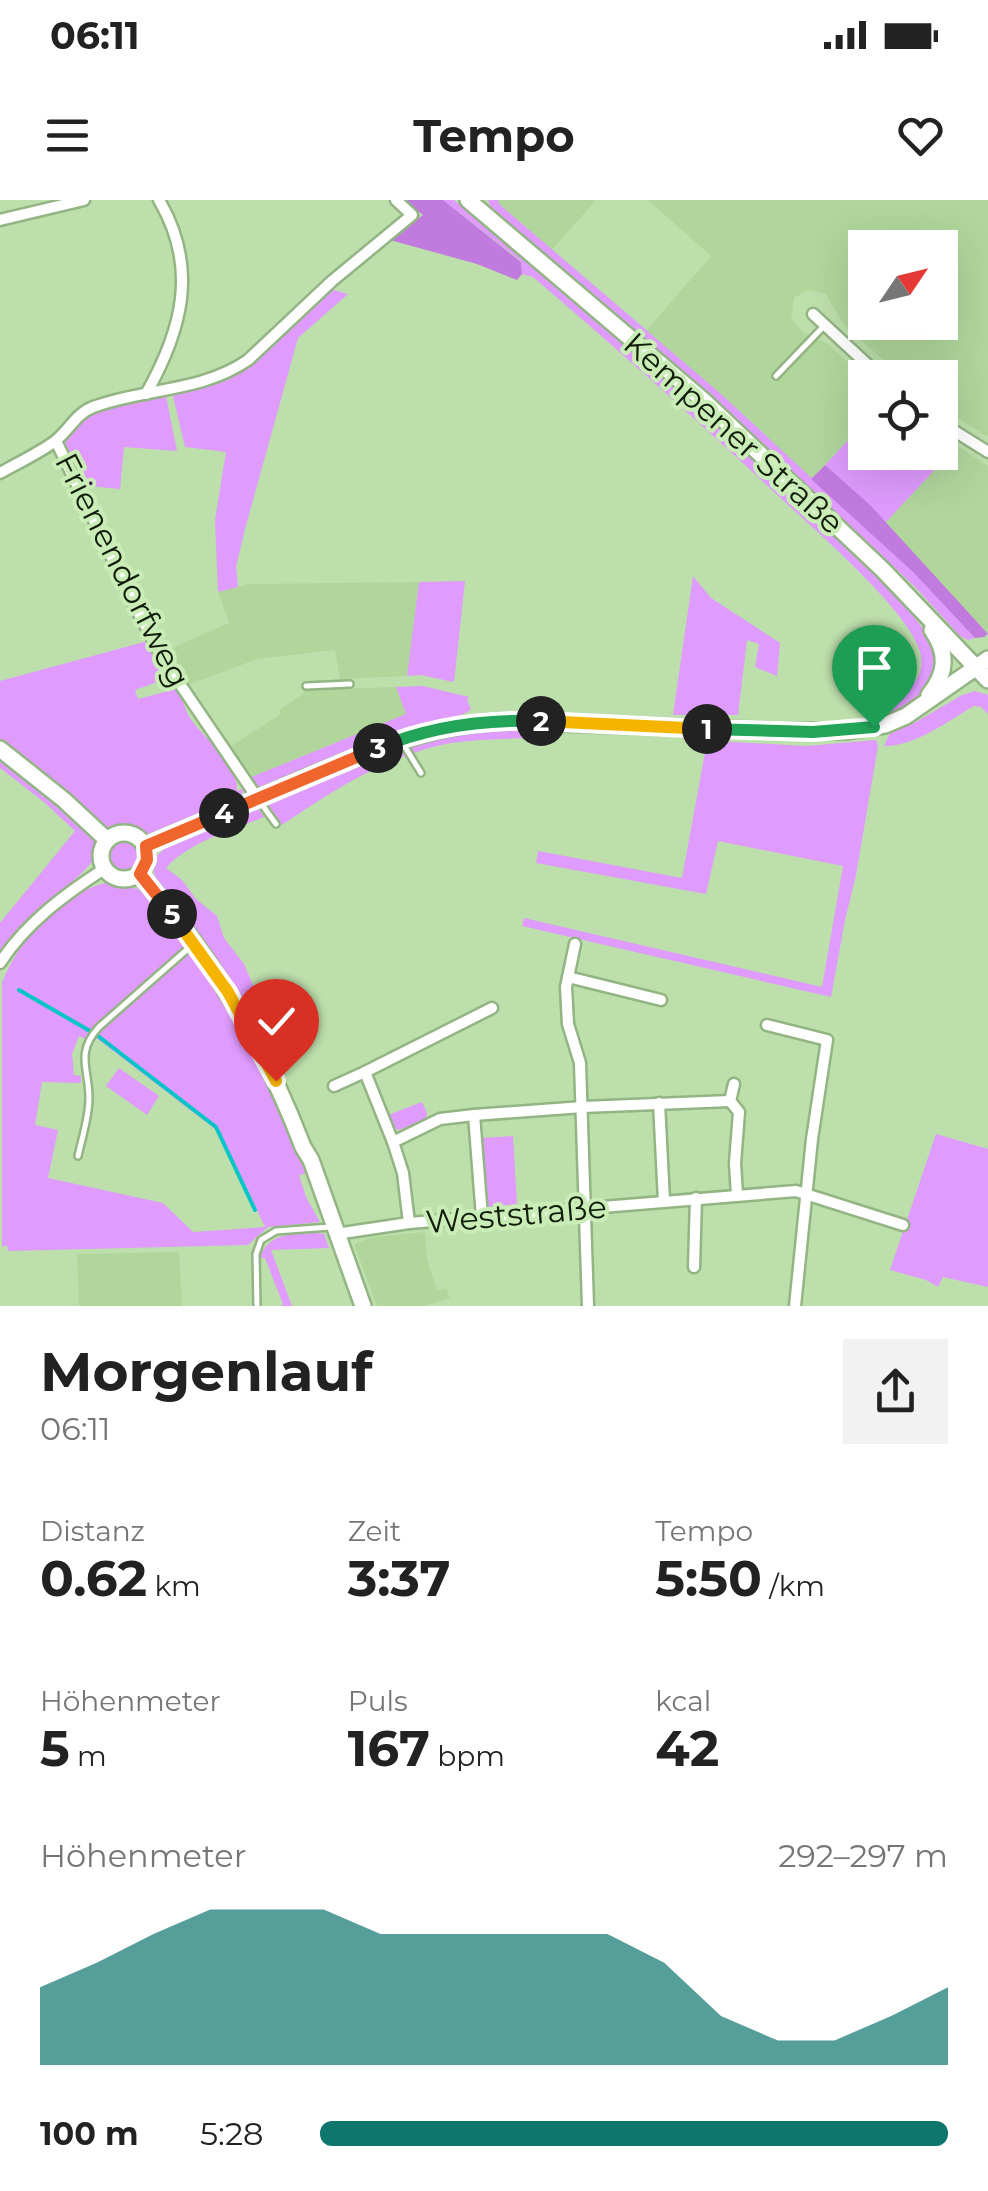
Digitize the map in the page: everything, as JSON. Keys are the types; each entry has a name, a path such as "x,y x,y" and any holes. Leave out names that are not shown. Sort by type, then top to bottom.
{"street":[{"path":"0,220 84,200"},
{"path":"146,394 164,362 181,312 182,268 171,224 159,200"},
{"path":"0,473 56,440 74,418 89,408 216,377 248,360 343,271 412,215 396,200"},
{"name":"Kempener Straße","path":"468,200 704,401 984,669"},
{"path":"813,314 863,360"},
{"path":"958,433 988,452"},
{"name":"Frienendorfweg","path":"56,440 163,659 258,799"},
{"path":"882,568 926,622 942,650 940,680 906,716"},
{"path":"146,846 400,739 443,727 492,721 813,732 874,727 906,716 984,669"},
{"path":"0,749 107,840"},
{"path":"113,835 135,835 146,846 147,860 140,874 121,880 104,869 100,854 113,835"},
{"path":"0,963 30,923 104,869"},
{"path":"140,874 195,943 250,1029 311,1160 363,1306"},
{"path":"575,944 566,987 568,1024 580,1064 583,1106 588,1306"},
{"path":"0,974 8,951"},
{"path":"568,978 661,1000"},
{"path":"334,1086 492,1008"},
{"path":"767,1025 828,1040 815,1113 796,1306"},
{"path":"365,1072 403,1172 410,1223"},
{"path":"730,1101 734,1084"},
{"path":"392,1142 440,1119 583,1106 730,1101"},
{"path":"730,1101 739,1112 737,1195"},
{"path":"659,1103 664,1201"},
{"path":"474,1115 482,1218"},
{"name":"Weststraße","path":"335,1230 796,1190 903,1225"},
{"path":"694,1267 696,1198"}],"lane":[{"path":"776,376 825,325"},
{"path":"306,686 350,684"},
{"path":"400,739 421,774"},
{"path":"258,799 276,824"},
{"path":"78,1156 89,1101 84,1062 88,1042 96,1030 195,943"},
{"path":"257,1306 256,1254 263,1238 276,1232 335,1230"}],"shaded area":[{"path":"404,200 443,200 521,262 522,274 517,280 477,264 390,240 423,215"},
{"path":"443,200 454,200 521,252 662,372 899,595 934,645 937,672 925,693 889,715 883,707 916,680 921,656 915,639 884,597 660,388 533,277 522,274 521,261"},
{"path":"488,200 498,200 721,394 913,572 975,638 960,636 876,550 523,237"},
{"path":"498,200 596,200 552,250"},
{"path":"648,200 988,200 988,437 958,418 958,360 884,360 861,340 958,340 958,230 848,230 848,329 826,294 809,290 794,298 791,318 804,333 827,343 848,362 848,440 811,479 721,394 646,331 711,256"},
{"path":"330,289 348,294 298,338 245,529 236,567 238,587 218,592 215,520 226,452 185,447 172,392 230,378 242,371"},
{"path":"158,394 166,396 177,451 124,447 120,489 88,486 83,477 79,478 67,454 65,445 71,429 91,413"},
{"path":"848,440 848,470 935,470 886,522 825,465"},
{"path":"958,447 988,466 988,633 939,583 886,522 935,470 958,470"},
{"path":"825,465 871,506 988,634 975,638 913,572 811,479"},
{"path":"693,576 711,598 780,643 777,676 755,667 759,644 747,640 738,715 673,715"},
{"path":"465,581 454,682 407,676 419,582"},
{"path":"419,582 407,676 340,679 335,650 257,659 185,686 163,652 229,623 218,592 249,584"},
{"path":"148,641 169,678 135,690 138,699 176,689 190,718 232,770 237,791 244,788 241,797 166,831 150,835 130,828 113,830 94,849 93,861 22,925 0,953 0,923 75,831 0,768 0,681"},
{"path":"423,686 469,697 471,709 381,739 267,789 259,788 249,778 406,714 396,687"},
{"path":"396,687 407,714 249,778 228,748 281,714 279,710 304,690"},
{"path":"975,691 988,695 988,714 974,706 919,738 884,746 891,731"},
{"path":"513,726 529,738 451,743 405,756 341,787 282,825 265,802 423,737"},
{"path":"876,740 856,875 831,997 522,926 524,918 822,987 843,866 718,841 706,894 536,863 538,851 682,878 706,747 714,747 715,741 806,746"},
{"path":"257,806 264,817 199,844 166,868 217,916 224,938 244,964 277,1041 265,1046 156,881 152,863 183,837"},
{"path":"123,839 135,844 140,856 135,868 123,873 111,868 106,856 111,844"},
{"path":"105,883 139,889 150,897 226,998 284,1113 302,1160 305,1174 299,1175 306,1197 320,1222 268,1227 248,1245 8,1251 7,1245 2,1247 2,983 19,950 42,921 87,889","holes":["182,951 185,956 95,1037 218,1128 265,1227 193,1232 163,1203 48,1178 58,1130 35,1125 42,1082 81,1083 81,1076 74,1075 72,1054 79,1036 86,1039"]},
{"path":"119,1068 159,1096 147,1115 106,1086"},
{"path":"422,1102 426,1119 399,1130 394,1128 388,1115"},
{"path":"479,1121 481,1138 513,1136 517,1204 490,1207 484,1202"},
{"path":"936,1134 988,1149 988,1287 943,1277 938,1287 890,1270"},
{"path":"425,1232 427,1259 437,1291 446,1289 450,1298 424,1306 377,1306 354,1244 373,1237"},
{"path":"324,1234 329,1248 271,1250 292,1306 281,1306 265,1258 259,1258 276,1239"},
{"path":"179,1252 182,1306 79,1306 77,1254"}],"waterway":[{"path":"19,990 90,1031"},
{"path":"98,1036 216,1127 255,1210"}],"route":[{"path":"276,1081 228,992 140,874 147,860 146,846 386,744 453,725 522,721 813,732 874,727"}]}
